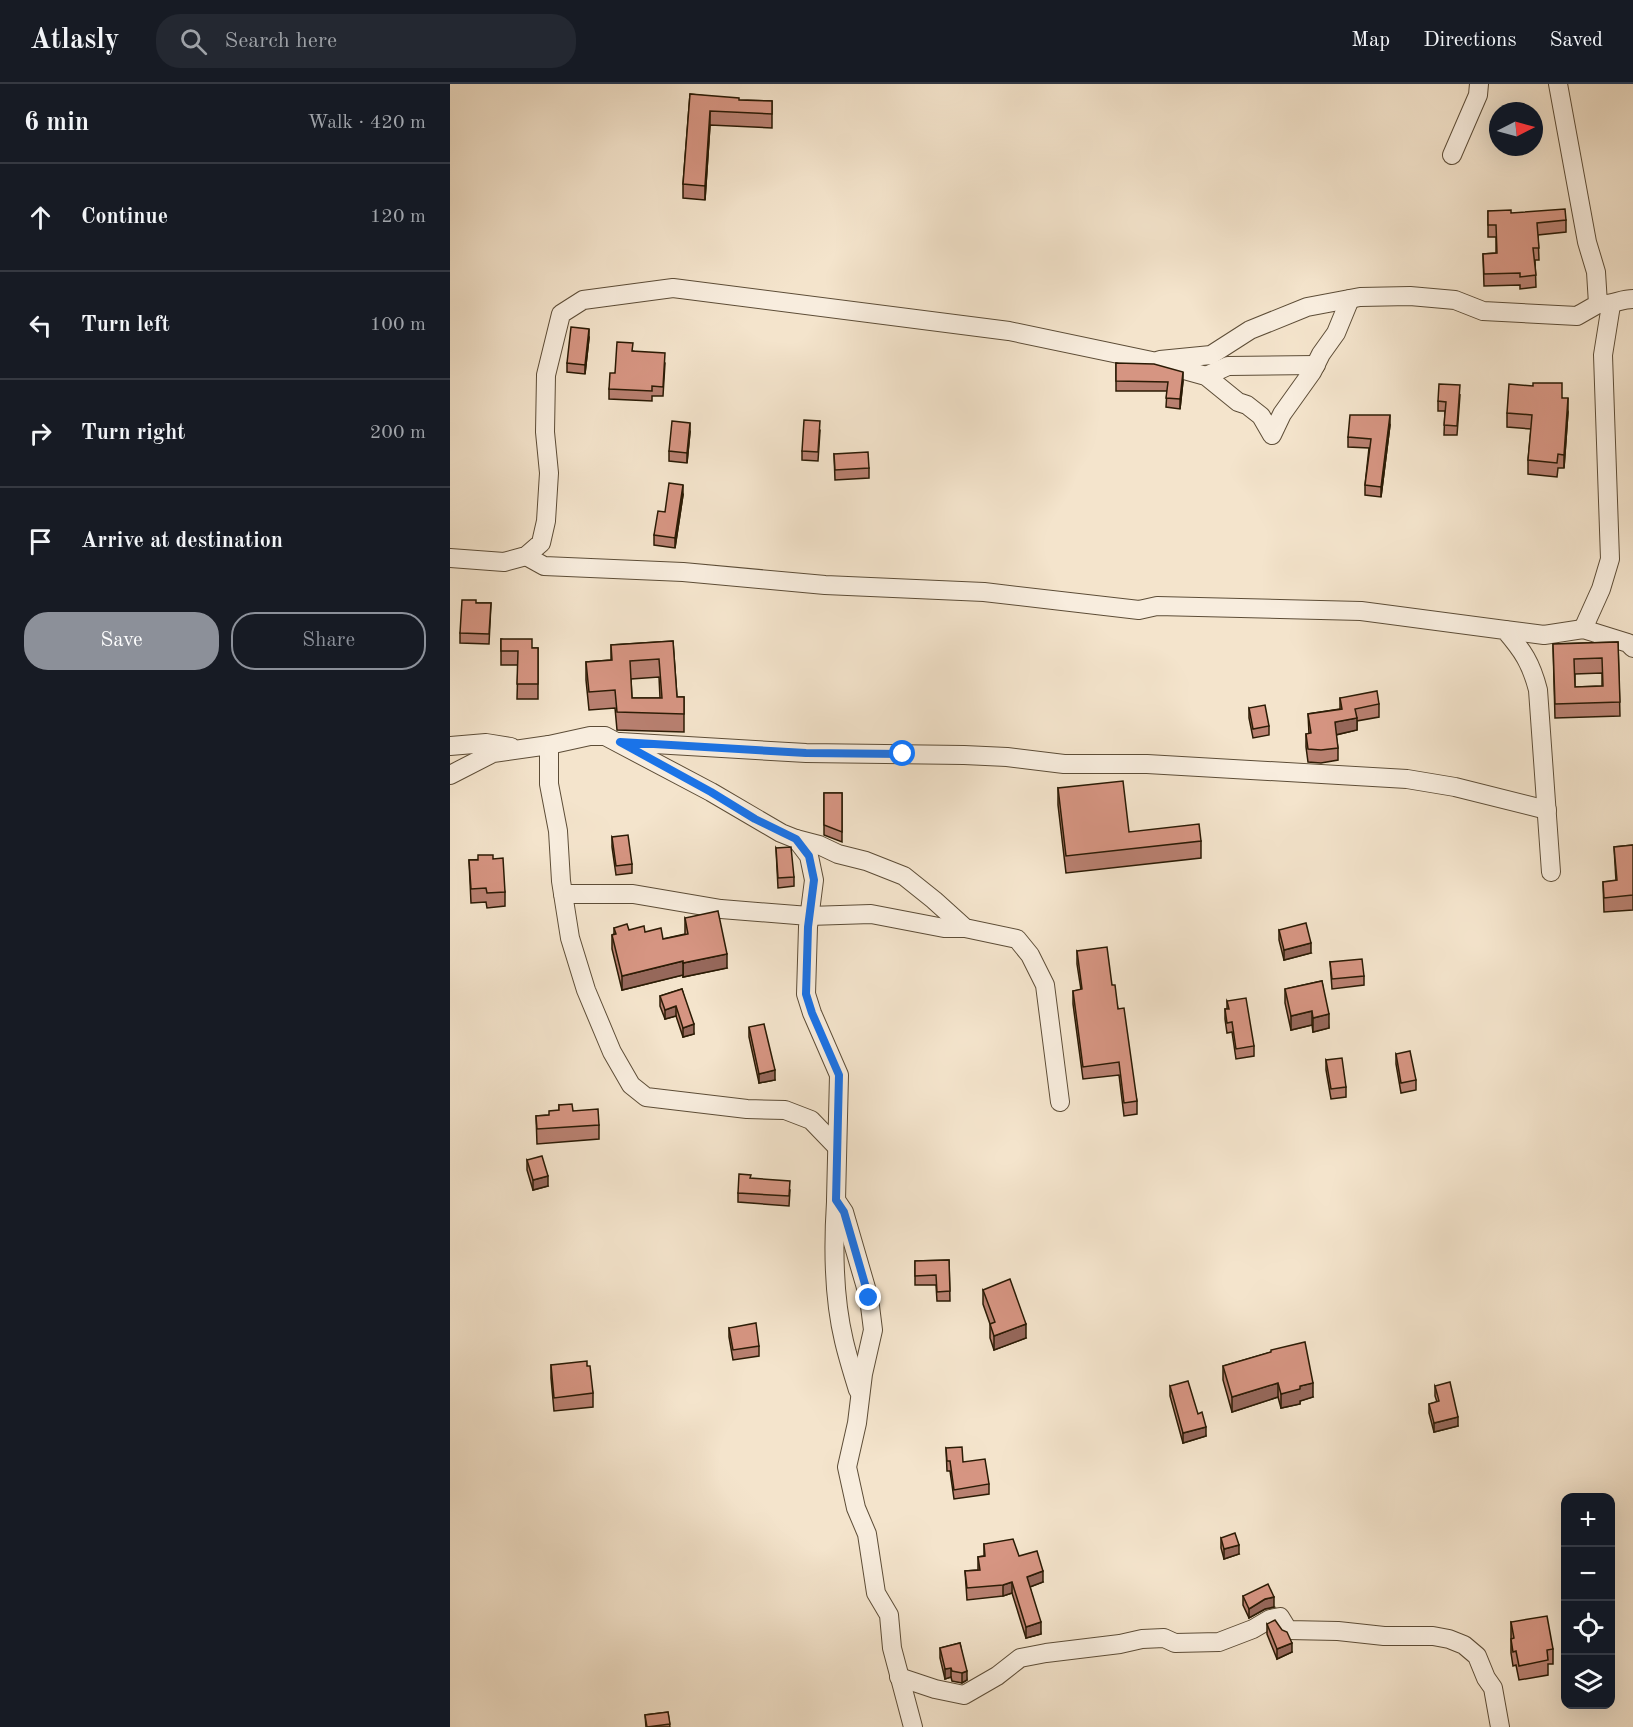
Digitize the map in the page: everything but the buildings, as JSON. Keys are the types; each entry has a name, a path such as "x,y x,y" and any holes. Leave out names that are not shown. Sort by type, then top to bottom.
{"street":[{"path":"1452,155 1478,95 1479,84"},
{"path":"1558,84 1587,242 1605,304 1604,355 1610,559 1601,589 1583,629"},
{"path":"450,558 504,562 526,555 541,543 546,521 549,473 545,432 546,375 561,314 584,300 673,288 1009,331 1152,361 1206,376 1238,402 1248,405 1261,416 1272,435 1282,414 1336,333 1350,299"},
{"path":"1152,361 1210,354 1251,330 1307,307 1350,299 1410,296 1455,300 1483,310 1576,316 1605,304 1633,299"},
{"path":"1206,376 1228,366 1316,364"},
{"path":"526,555 543,566 683,572 825,585 984,592 1139,610 1157,606 1361,611 1544,635 1583,629 1628,643 1633,648"},
{"path":"1505,630 1522,648 1532,667 1538,690 1551,872"},
{"path":"450,775 493,753 590,736 605,736 711,792 764,824 796,839 866,861 904,876 965,928"},
{"path":"620,742 806,753 1007,757 1064,764 1148,764 1407,779 1455,787 1547,810"},
{"path":"450,746 486,743 523,749"},
{"path":"549,745 549,784 558,831 563,894 570,938 586,990 612,1052 631,1085 646,1097 747,1109 785,1110 811,1120 837,1147"},
{"path":"796,839 809,856 814,880 809,915 806,994 839,1075 835,1282 843,1340 860,1396"},
{"path":"563,894 633,894 721,909 809,915 871,914 944,928 965,928 1017,939 1030,955 1045,985 1060,1102"},
{"path":"836,1200 844,1212 869,1298 873,1330 847,1467 856,1508 867,1534 876,1593 889,1615 892,1648 912,1727"},
{"path":"899,1677 935,1689 964,1695 997,1676 1020,1658 1142,1639 1164,1638 1175,1643 1219,1642 1253,1629 1270,1619 1280,1617 1288,1630 1338,1631 1384,1636 1433,1636 1464,1645 1477,1656 1492,1688 1500,1727"}],"route":[{"path":"869,1298 844,1212 836,1200 839,1075 806,994 808,927 814,880 809,856 796,839 755,819 620,742 806,753 903,754"}]}
